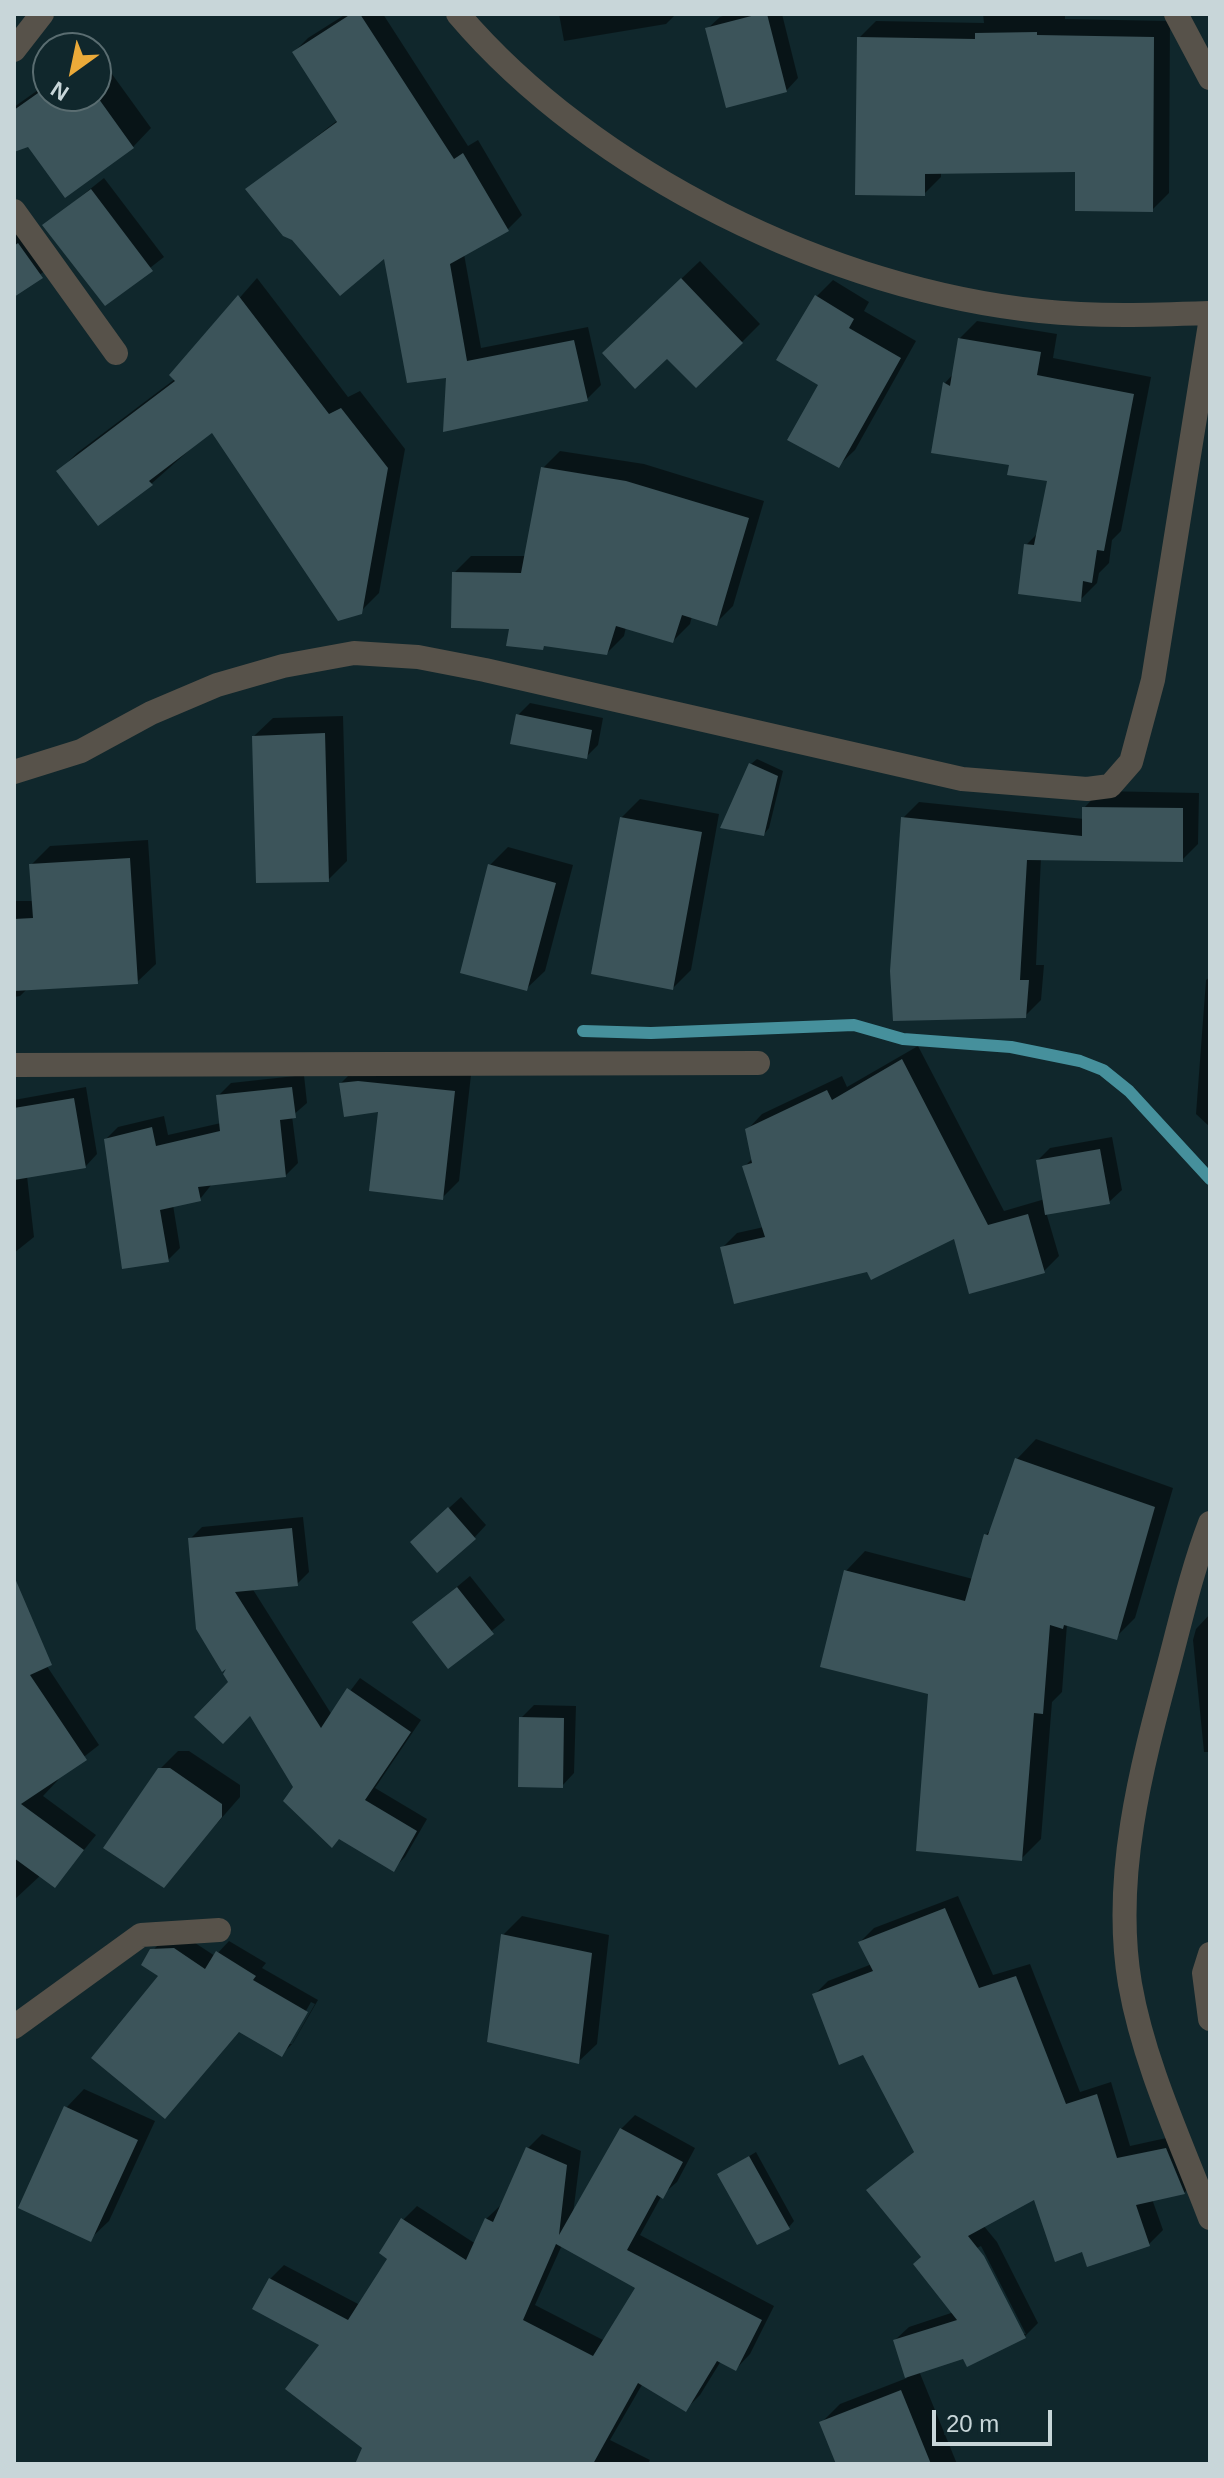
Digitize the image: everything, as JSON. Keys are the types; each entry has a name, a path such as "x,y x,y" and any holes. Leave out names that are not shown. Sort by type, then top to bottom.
{"street":[{"path":"14,50 42,14"},
{"path":"458,14 520,79 590,134 668,184 770,239 853,271 936,294 1023,309 1114,317 1210,313"},
{"path":"1176,14 1210,78"},
{"path":"14,211 116,353"},
{"path":"14,772 81,751 151,713 217,685 283,666 354,653 418,657 485,670 962,779 1087,789 1110,786 1131,762 1153,680 1210,324"},
{"path":"14,1065 758,1063"},
{"path":"1210,1523 1152,1731 1132,1832 1124,1921 1130,1983 1144,2045 1210,2218"},
{"path":"14,2027 141,1935 219,1930"},
{"path":"1210,1954 1204,1973 1210,2019"}],"building":[{"path":"351,14 360,14 454,159 463,153 509,231 450,264 467,361 574,340 588,401 443,432 446,378 407,383 384,259 340,296 292,240 283,236 245,189 337,122 292,52"},
{"path":"767,14 787,92 726,108 705,28"},
{"path":"1037,32 1037,35 1154,37 1153,212 1075,211 1075,172 925,174 925,196 855,195 857,37 975,39 975,33"},
{"path":"32,97 32,112 108,112 134,148 65,198 28,147 14,152 14,110"},
{"path":"91,189 153,271 105,306 42,225"},
{"path":"18,243 43,278 14,297 14,246"},
{"path":"681,278 743,343 696,388 667,359 635,389 602,353"},
{"path":"238,295 329,414 341,408 388,468 362,614 338,621 212,433 149,481 153,485 98,526 56,471 175,381 169,375"},
{"path":"815,295 854,319 849,328 901,358 839,468 787,440 818,385 776,360"},
{"path":"958,338 1041,352 1037,375 1134,394 1104,551 1097,550 1092,583 1083,581 1081,602 1018,594 1024,544 1034,545 1047,481 1007,475 1009,465 931,453 943,382 950,386"},
{"path":"541,467 626,481 749,518 717,626 682,615 673,643 616,626 607,655 544,646 543,650 506,646 509,629 451,628 452,572 521,573"},
{"path":"516,714 592,730 587,759 510,744"},
{"path":"325,733 329,882 256,883 252,736"},
{"path":"749,763 778,776 764,836 720,828"},
{"path":"1082,807 1183,808 1183,862 1027,860 1020,980 1029,980 1026,1018 893,1021 890,971 901,817 1082,836"},
{"path":"620,817 702,832 673,990 591,974"},
{"path":"130,858 138,984 14,991 14,919 33,918 29,864"},
{"path":"488,864 556,883 527,991 460,973"},
{"path":"902,1059 988,1225 1028,1214 1045,1273 969,1294 954,1239 871,1280 867,1272 734,1304 720,1247 765,1237 742,1166 752,1163 745,1129 827,1090 832,1100"},
{"path":"358,1081 455,1091 443,1200 369,1191 378,1112 344,1117 339,1083"},
{"path":"292,1087 296,1118 280,1120 286,1177 198,1187 201,1201 160,1210 169,1262 122,1269 104,1139 152,1127 156,1146 220,1131 216,1095"},
{"path":"74,1098 86,1168 14,1180 14,1108"},
{"path":"1100,1149 1110,1204 1045,1215 1036,1160"},
{"path":"1015,1458 1155,1507 1117,1640 1064,1625 1063,1629 1050,1625 1043,1714 1034,1713 1022,1861 916,1851 928,1694 820,1667 844,1570 965,1601 984,1534 988,1535"},
{"path":"448,1507 476,1539 437,1573 410,1542"},
{"path":"292,1528 298,1586 235,1592 321,1728 347,1688 411,1732 365,1800 417,1831 394,1872 339,1839 332,1848 283,1801 293,1787 250,1716 223,1744 194,1717 228,1682 223,1674 226,1669 222,1672 196,1629 188,1538"},
{"path":"14,1576 52,1665 30,1675 87,1760 21,1804 84,1850 55,1888 14,1858"},
{"path":"457,1587 494,1634 448,1669 412,1622"},
{"path":"519,1717 564,1718 563,1788 518,1787"},
{"path":"158,1768 170,1768 222,1804 222,1817 164,1888 103,1848"},
{"path":"945,1908 979,1988 1016,1976 1066,2104 1097,2094 1117,2158 1166,2148 1185,2194 1136,2205 1150,2246 1087,2267 1082,2252 1055,2262 1034,2200 968,2236 984,2256 1026,2338 967,2367 963,2359 905,2378 893,2340 957,2320 913,2264 921,2257 866,2190 914,2152 863,2055 839,2065 812,1994 873,1971 858,1942"},
{"path":"501,1934 592,1953 579,2064 487,2042"},
{"path":"174,1948 205,1969 216,1951 256,1976 253,1980 308,2012 282,2057 239,2032 165,2119 91,2058 158,1976 141,1965 150,1949"},
{"path":"64,2106 138,2140 91,2242 18,2208"},
{"path":"620,2128 683,2162 663,2199 657,2195 627,2250 762,2320 736,2371 717,2361 686,2412 638,2383 593,2464 355,2464 362,2448 285,2389 319,2345 252,2309 269,2278 348,2320 387,2259 379,2253 401,2218 466,2260 485,2218 493,2222 526,2147 567,2165 559,2235","holes":["556,2244 635,2288 593,2356 523,2320"]},
{"path":"749,2156 790,2229 757,2245 717,2174"},
{"path":"901,2390 931,2464 836,2464 819,2422"}],"waterway":[{"path":"583,1031 651,1033 854,1025 903,1039 1011,1047 1080,1061 1103,1070 1129,1091 1210,1179"}]}
